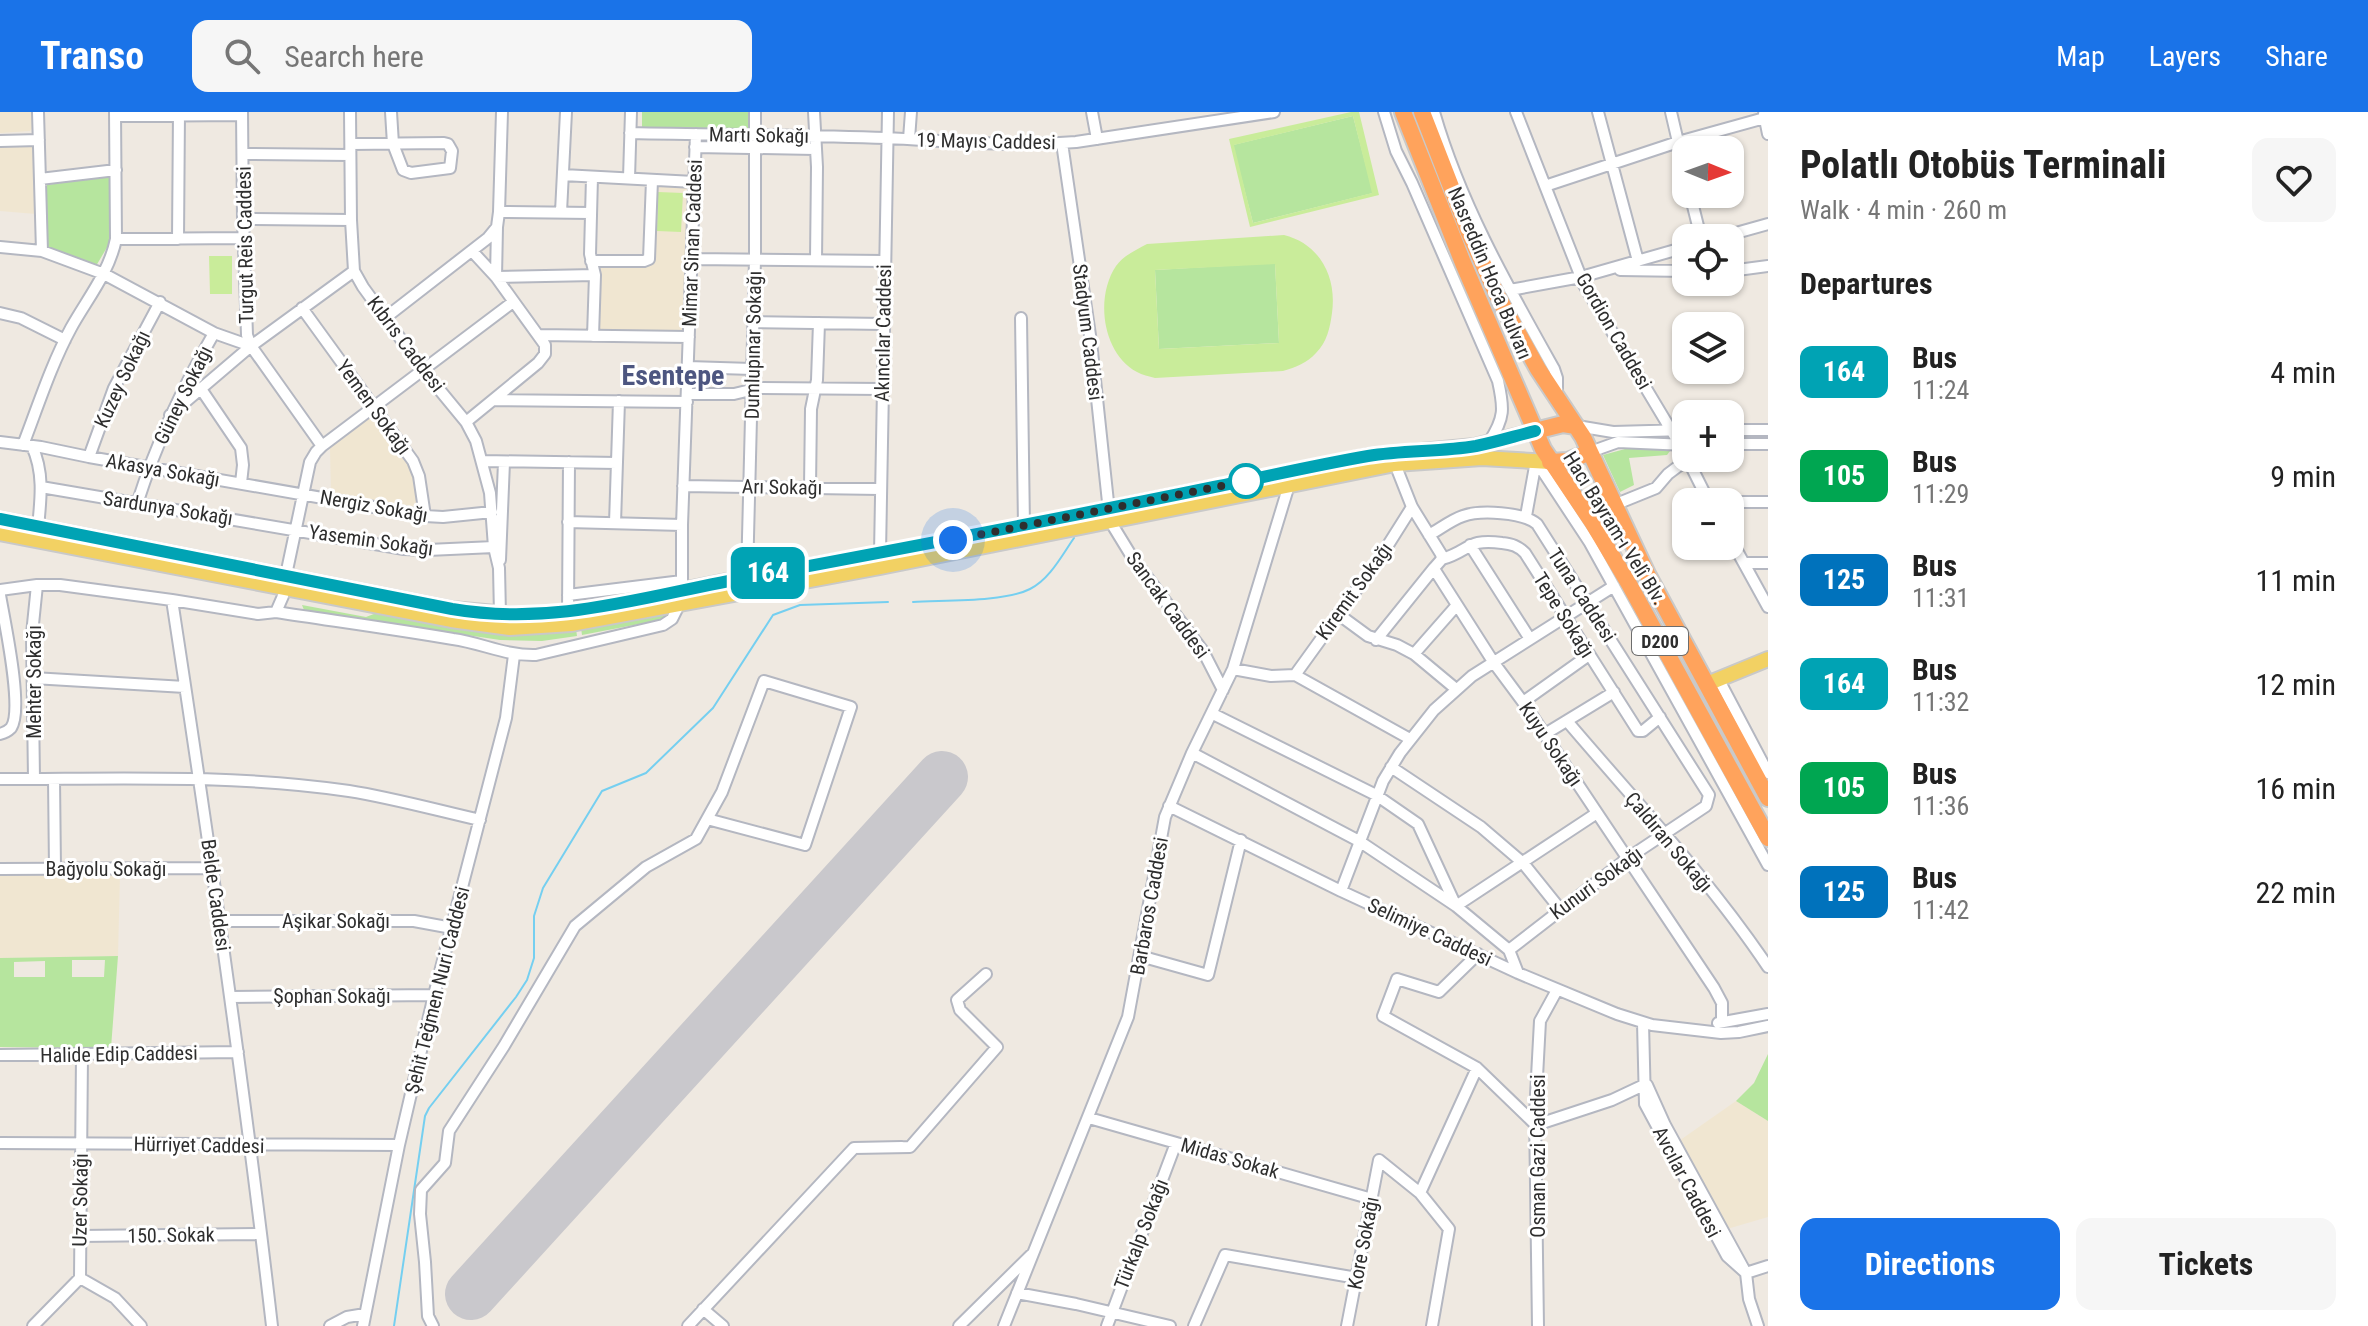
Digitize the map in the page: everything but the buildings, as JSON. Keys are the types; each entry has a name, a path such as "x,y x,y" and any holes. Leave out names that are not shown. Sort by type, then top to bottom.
{"highway":[{"name":"Nasreddin Hoca Bulvarı","path":"1403,112 1448,246 1535,431 1543,457"},
{"name":"Nasreddin Hoca Bulvarı","path":"1422,112 1497,295 1583,439"},
{"path":"1535,431 1563,424 1583,439 1568,461 1543,457"},
{"name":"Hacı Bayram-ı Velî Blv.","path":"1583,439 1647,574 1713,682 1768,798"},
{"name":"Hacı Bayram-ı Velî Blv.","path":"1543,457 1643,609 1725,772 1768,838"}],"main road":[{"path":"0,519 451,620 510,628 558,626 747,577 1024,526 1108,516 1369,456 1489,443 1535,431"},
{"path":"0,533 452,609 500,615 568,613 1395,464 1470,458 1543,457"},
{"path":"1713,682 1768,659"}],"street":[{"path":"38,112 42,251"},
{"name":"Kıbrıs Caddesi","path":"350,112 354,271 424,371 466,422 483,461 499,568"},
{"path":"243,154 393,144 448,144 452,151 452,165 447,169 407,172 400,166 393,144 391,112"},
{"path":"496,277 502,112"},
{"path":"561,212 566,112"},
{"path":"629,178 631,112"},
{"name":"Dumlupınar Sokağı","path":"747,577 755,259 755,112"},
{"path":"814,112 816,260"},
{"name":"Akıncılar Caddesi","path":"880,553 888,112"},
{"path":"909,139 911,112"},
{"path":"1092,112 1097,139"},
{"name":"19 Mayıs Caddesi","path":"887,138 1002,145 1062,143 1224,116 1274,112"},
{"path":"1384,112 1396,151 1448,246 1498,381 1503,410 1501,422 1489,443"},
{"path":"1434,112 1472,215 1554,369 1557,397"},
{"name":"Gordion Caddesi","path":"1516,112 1581,277 1672,430"},
{"path":"1598,112 1638,261"},
{"path":"1671,112 1677,136"},
{"path":"38,527 39,465 27,445 65,340 111,259 116,239 115,114 242,114"},
{"path":"178,239 179,114"},
{"name":"Turgut Reis Caddesi","path":"242,114 246,322 251,346 322,446"},
{"path":"1698,136 1766,116 1768,134"},
{"name":"Martı Sokağı","path":"630,133 696,134 815,149"},
{"name":"Mimar Sinan Caddesi","path":"681,592 696,134"},
{"name":"Martı Sokağı","path":"695,147 814,136 887,138"},
{"path":"0,141 39,140"},
{"name":"Stadyum Caddesi","path":"1062,143 1091,342 1108,516"},
{"path":"1545,186 1672,144"},
{"path":"40,179 116,170"},
{"path":"563,175 694,182"},
{"path":"592,177 593,336"},
{"path":"591,261 649,259 652,180"},
{"path":"499,212 591,213"},
{"path":"243,219 351,220"},
{"path":"1744,231 1768,224"},
{"path":"385,318 488,238 497,227"},
{"path":"116,239 243,238"},
{"path":"0,247 42,251 104,274 214,333 251,346"},
{"path":"466,422 545,354 545,345 538,335 496,277 472,251"},
{"path":"1510,290 1581,277 1672,251"},
{"path":"692,259 884,261"},
{"path":"1744,269 1768,266"},
{"path":"1607,270 1672,271"},
{"path":"170,415 251,346 354,271"},
{"path":"496,277 595,275"},
{"name":"Kuzey Sokağı","path":"89,457 114,388 160,302"},
{"path":"276,612 281,604 310,462 316,452 513,302"},
{"name":"Yemen Sokağı","path":"302,308 416,467 425,516"},
{"path":"0,313 21,318 65,340"},
{"path":"1021,318 1024,526"},
{"path":"753,322 884,324"},
{"path":"810,487 811,409 819,323"},
{"name":"Güney Sokağı","path":"137,504 170,415 214,333"},
{"path":"538,335 689,337"},
{"path":"688,367 752,369"},
{"path":"201,389 241,448 241,483"},
{"path":"494,400 619,401 734,394 752,389 882,389"},
{"path":"615,523 619,401"},
{"path":"1583,439 1613,432 1672,430"},
{"path":"1744,430 1768,430"},
{"path":"1583,439 1672,450"},
{"name":"Akasya Sokağı","path":"0,442 303,494"},
{"path":"1744,444 1768,444"},
{"path":"1429,535 1466,515 1526,516 1543,457"},
{"path":"483,461 617,463"},
{"name":"Kıbrıs Caddesi","path":"500,615 504,462"},
{"path":"568,613 569,462"},
{"name":"Kuyu Sokağı","path":"1395,464 1412,507 1441,554 1438,564 1457,605 1718,995 1722,1003 1722,1022"},
{"path":"1614,505 1656,488 1672,469"},
{"name":"Barbaros Caddesi","path":"1004,1326 1128,1017 1169,806 1233,669 1289,485"},
{"name":"Arı Sokağı","path":"683,486 880,489"},
{"name":"Sardunya Sokağı","path":"41,487 295,529"},
{"name":"Nergiz Sokağı","path":"303,494 425,516 492,512"},
{"path":"1744,502 1768,502"},
{"name":"Kiremit Sokağı","path":"1295,675 1383,553 1412,507"},
{"name":"Sancak Caddesi","path":"1108,516 1132,557 1209,661 1223,690"},
{"name":"Tuna Caddesi","path":"1526,516 1537,524 1707,792 1710,798 1706,806"},
{"path":"1584,521 1614,586 1725,772 1768,865"},
{"path":"568,522 682,525"},
{"name":"Yasemin Sokağı","path":"295,529 416,550 494,547"},
{"name":"Tepe Sokağı","path":"1438,564 1482,541 1513,544 1522,549 1638,731 1643,731 1660,717"},
{"path":"1470,545 1530,639"},
{"path":"1743,560 1768,607"},
{"path":"1745,563 1768,563"},
{"path":"1376,640 1438,564"},
{"path":"0,734 11,728 16,697 0,592 37,585 60,585 258,614 276,612 456,639 514,655 536,655 663,625 672,619 681,592 568,595"},
{"name":"Mehter Sokağı","path":"34,779 32,634 37,585"},
{"path":"1341,891 1376,795 1410,739 1456,689 1614,586"},
{"name":"Belde Caddesi","path":"172,600 251,1145 272,1326"},
{"path":"1414,654 1457,605"},
{"path":"1338,614 1376,640 1397,645 1414,654 1456,689"},
{"name":"Şehit Teğmen Nuri Caddesi","path":"363,1326 399,1145 434,995 506,718 514,655"},
{"path":"1523,702 1589,655"},
{"path":"1233,669 1271,676 1295,675 1410,739"},
{"path":"33,678 185,687"},
{"path":"433,1326 428,1316 421,1190 445,1163 449,1131 575,926 646,867 696,839 707,819 722,792 764,681 851,707 805,845 707,819"},
{"path":"1713,682 1768,773"},
{"path":"1545,734 1614,692"},
{"path":"1213,714 1376,795 1418,824 1456,906"},
{"name":"Çaldıran Sokağı","path":"1567,721 1664,834 1768,967"},
{"path":"1192,753 1359,841 1456,906 1509,950 1518,973"},
{"path":"1391,767 1481,827 1523,863 1560,909"},
{"path":"0,779 200,778 346,791 480,820"},
{"path":"54,779 55,869"},
{"name":"Selimiye Caddesi","path":"1169,806 1341,891 1518,973 1643,1023 1672,1029 1730,1033 1768,1026"},
{"name":"Kunuri Sokağı","path":"1509,950 1628,858 1706,806"},
{"path":"1456,906 1597,813"},
{"path":"1140,956 1208,975 1241,840"},
{"name":"Bağyolu Sokağı","path":"0,869 212,868"},
{"name":"Aşikar Sokağı","path":"220,921 414,921 452,928"},
{"path":"1478,954 1439,992 1397,979 1383,1016 1477,1068 1536,1125 1612,1100 1646,1084"},
{"path":"854,1148 910,1147 997,1047 960,1010 957,1000 986,974"},
{"name":"Osman Gazi Caddesi","path":"1538,1326 1536,1125 1540,1021 1557,990"},
{"name":"Şophan Sokağı","path":"230,997 434,995"},
{"name":"Selimiye Caddesi","path":"1701,1029 1768,1014"},
{"name":"Avcılar Caddesi","path":"1643,1023 1646,1084 1746,1273 1749,1299 1758,1326"},
{"name":"Halide Edip Caddesi","path":"0,1055 238,1052"},
{"name":"Uzer Sokağı","path":"80,1278 82,1055"},
{"path":"1432,1326 1449,1229 1420,1193 1477,1068"},
{"name":"Midas Sokak","path":"1089,1118 1372,1199"},
{"name":"Hürriyet Caddesi","path":"0,1143 399,1145"},
{"name":"Türkalp Sokağı","path":"1107,1326 1176,1143"},
{"path":"688,1326 854,1148 902,1147"},
{"name":"Kore Sokağı","path":"1347,1326 1379,1160 1420,1193"},
{"name":"150. Sokak","path":"80,1236 261,1234"},
{"path":"959,1326 1035,1251"},
{"path":"1194,1326 1225,1255 1357,1278"},
{"path":"1746,1273 1768,1266"},
{"path":"33,1326 80,1278 115,1298 141,1326"},
{"path":"1017,1293 1170,1326"},
{"path":"703,1309 723,1326"},
{"path":"330,1326 347,1317 365,1314"}],"shaded area":[{"path":"0,112 33,112 33,127 30,131 0,133"},
{"path":"34,146 36,214 0,211 0,147"},
{"path":"655,185 689,187 684,332 600,331 596,327 599,265 652,265"},
{"path":"375,414 413,469 418,509 331,494 330,448"},
{"path":"120,874 118,956 0,958 0,875"},
{"path":"1736,1101 1768,1121 1768,1217 1727,1229 1676,1143"}],"green space":[{"path":"642,112 750,112 750,132 642,127"},
{"path":"1359,112 1379,195 1250,227 1229,139","holes":["1353,116 1372,193 1253,223 1234,145"]},
{"path":"1353,116 1373,193 1253,223 1233,145"},
{"path":"109,176 111,235 96,266 48,248 47,185"},
{"path":"658,192 683,193 681,232 657,231"},
{"path":"1284,235 1297,239 1316,254 1329,275 1332,287 1331,319 1323,344 1309,359 1283,371 1155,378 1137,372 1116,352 1109,338 1104,308 1109,279 1116,266 1147,244","holes":["1275,264 1279,343 1159,349 1155,270"]},
{"path":"209,256 232,256 232,294 210,294"},
{"path":"1275,263 1279,343 1159,349 1155,270"},
{"path":"1625,449 1670,451 1667,455 1629,458 1634,485 1620,492 1603,455"},
{"path":"302,605 366,617 379,612 501,632 576,629 577,636 542,641 500,640 308,611"},
{"path":"670,612 655,621 582,635 581,628"},
{"path":"118,956 111,1048 0,1047 0,958","holes":["72,960 105,960 104,977 72,977","45,961 45,977 14,977 14,962"]},
{"path":"1768,1054 1768,1121 1736,1101 1754,1083"}],"waterway":[{"path":"913,602 990,598 1030,589 1050,573 1074,538"},
{"path":"394,1326 425,1116 527,980 534,958 534,916 543,888 602,791 646,773 713,708 773,615 800,605 888,602"}],"runway":[{"path":"471,1294 942,777"}],"bus line":[{"name":"164","path":"0,519 452,609 500,615 568,613 929,545 1369,456 1475,446 1535,431"}],"district":[{"name":"Esentepe","path":"673,375"}],"route":[{"path":"953,540 1246,481"}]}
